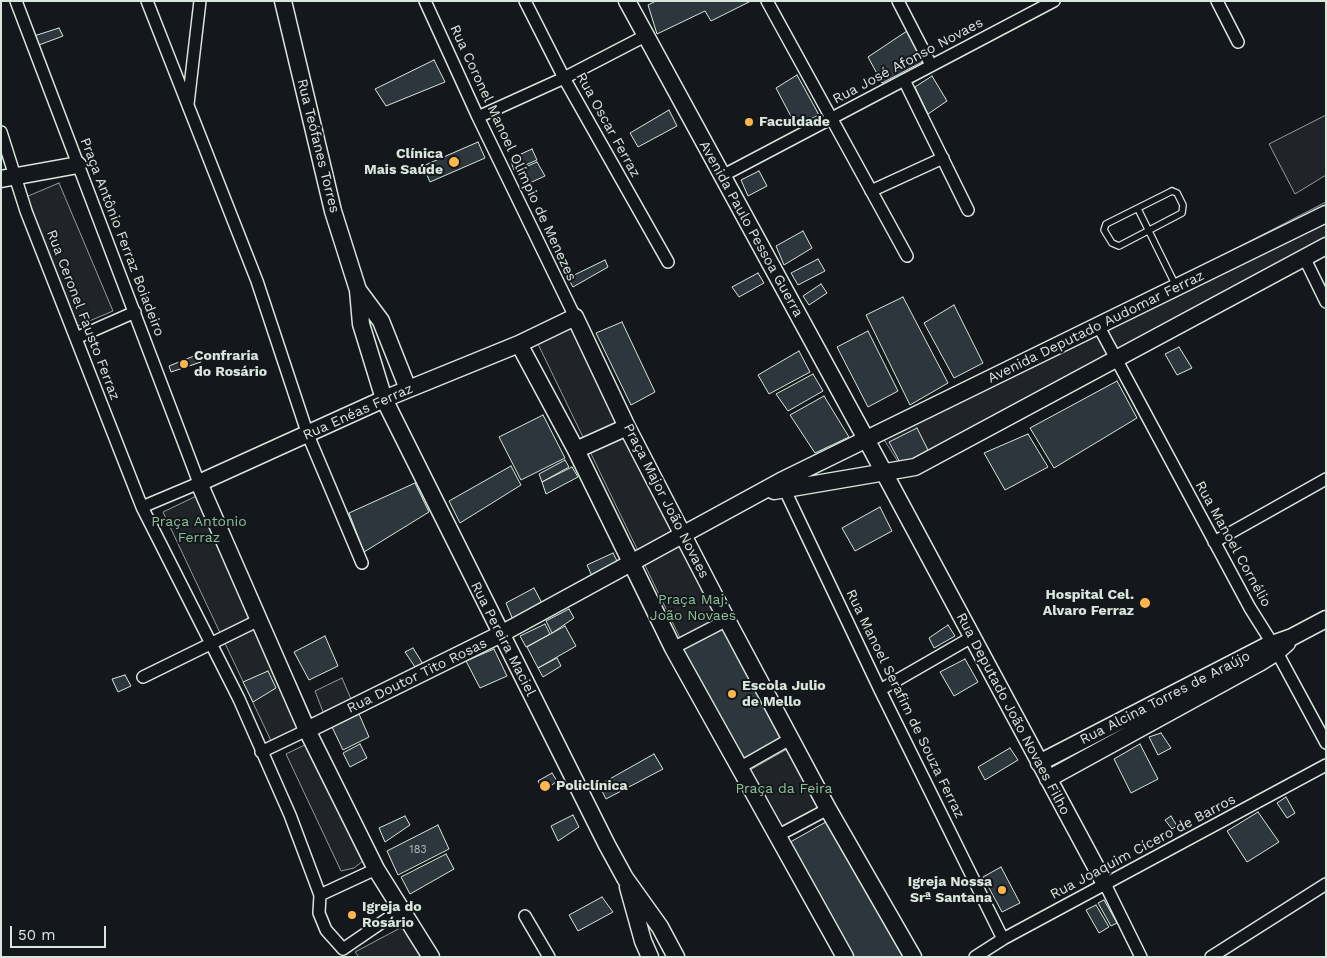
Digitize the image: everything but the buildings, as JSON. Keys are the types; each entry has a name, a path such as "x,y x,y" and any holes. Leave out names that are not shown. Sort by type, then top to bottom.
{"street":[{"name":"Praça Antônio Ferraz Boiadeiro","path":"16,1 199,483"},
{"path":"147,1 257,281 308,435 362,563"},
{"path":"188,105 200,1"},
{"name":"Rua Teófanes Torres","path":"283,1 333,211 358,290"},
{"name":"Rua Coronel Manoel Olímpio de Menezes","path":"425,1 575,317"},
{"name":"Rua Oscar Ferraz","path":"525,1 564,78 668,262"},
{"name":"Avenida Paulo Pessoa Guerra","path":"627,1 875,456"},
{"path":"767,1 908,256"},
{"path":"898,1 931,65"},
{"name":"Rua José Afonso Novaes","path":"722,176 904,80 1035,6 1054,1"},
{"path":"1217,1 1238,42"},
{"path":"478,116 564,78 645,36"},
{"path":"904,80 968,210"},
{"name":"Rua Ceronel Fausto Ferraz","path":"1,132 7,178 76,338 142,507"},
{"path":"872,192 943,158"},
{"path":"7,178 78,165"},
{"name":"Avenida Deputado Audomar Ferraz","path":"759,494 782,485 866,439 1099,327 1326,214"},
{"path":"782,485 916,467 1326,246"},
{"path":"1304,257 1326,302"},
{"path":"358,290 381,320 408,389"},
{"name":"Rua Pereira Maciel","path":"358,290 361,324 384,399 625,878 660,927 676,957"},
{"path":"76,338 135,312"},
{"name":"Rua Enéas Ferraz","path":"199,483 384,399 519,344 575,317"},
{"name":"Praça Major João Novaes","path":"575,317 627,427 790,740 913,957"},
{"name":"Rua Manoel Cornélio","path":"1099,327 1214,542 1326,743"},
{"path":"519,344 576,450 673,648 844,957"},
{"path":"576,450 627,427"},
{"name":"Rua Deputado João Novaes Filho","path":"875,456 1105,884 1141,957"},
{"path":"1214,542 1326,479"},
{"path":"400,910 347,953 326,930 322,920 320,894 290,815 239,699 142,507 199,483 307,730 376,869 431,957"},
{"name":"Rua Manoel Serafim de Souza Ferraz","path":"782,485 880,690 1003,939"},
{"name":"Rua Doutor Tito Rosas","path":"307,730 501,634 759,494"},
{"name":"Rua Alcina Torres de Araújo","path":"1039,763 1166,706 1326,619"},
{"path":"143,677 259,620"},
{"path":"673,648 727,620"},
{"path":"880,690 972,637"},
{"path":"1048,779 1166,706"},
{"path":"262,752 307,730"},
{"path":"739,768 790,740"},
{"name":"Rua Joaquim Cícero de Barros","path":"975,957 1003,939 1326,765"},
{"path":"778,836 828,809"},
{"path":"320,894 376,869"},
{"name":"Rua Pereira Maciel","path":"625,878 643,941 650,957"},
{"path":"1211,957 1326,884"},
{"path":"525,916 549,957"}],"lane":[{"path":"1172,192 1177,193 1184,207 1182,213 1119,246 1112,243 1104,230 1105,226 1138,209 1172,192"},
{"path":"1138,209 1177,288"}],"green space":[{"path":"1326,115 1326,175 1295,194 1269,144"},
{"path":"59,183 113,311 75,327 21,199"},
{"path":"1326,202 1326,250 904,471 879,432"},
{"name":"Praça Maj. João Novaes","path":"576,324 727,620 682,642 537,342"},
{"name":"Praça Antonio Ferraz","path":"209,490 315,725 273,745 163,512"},
{"path":"342,678 351,699 323,712 315,691"},
{"path":"309,743 363,861 354,868 341,871 286,754"},
{"name":"Praça da Feira","path":"789,748 821,808 779,830 750,770"},
{"path":"402,927 422,957 359,957 355,952"}],"place":[{"name":"Faculdade","path":"749,122"},
{"name":"Clínica Mais Saúde","path":"454,162"},
{"name":"Confraria do Rosário","path":"184,364"},
{"name":"Hospital Cel. Alvaro Ferraz","path":"1145,603"},
{"name":"Escola Julio de Mello","path":"732,694"},
{"name":"Policlínica","path":"545,786"},
{"name":"Igreja Nossa Srª Santana","path":"1002,890"},
{"name":"Igreja do Rosário","path":"352,915"}]}
